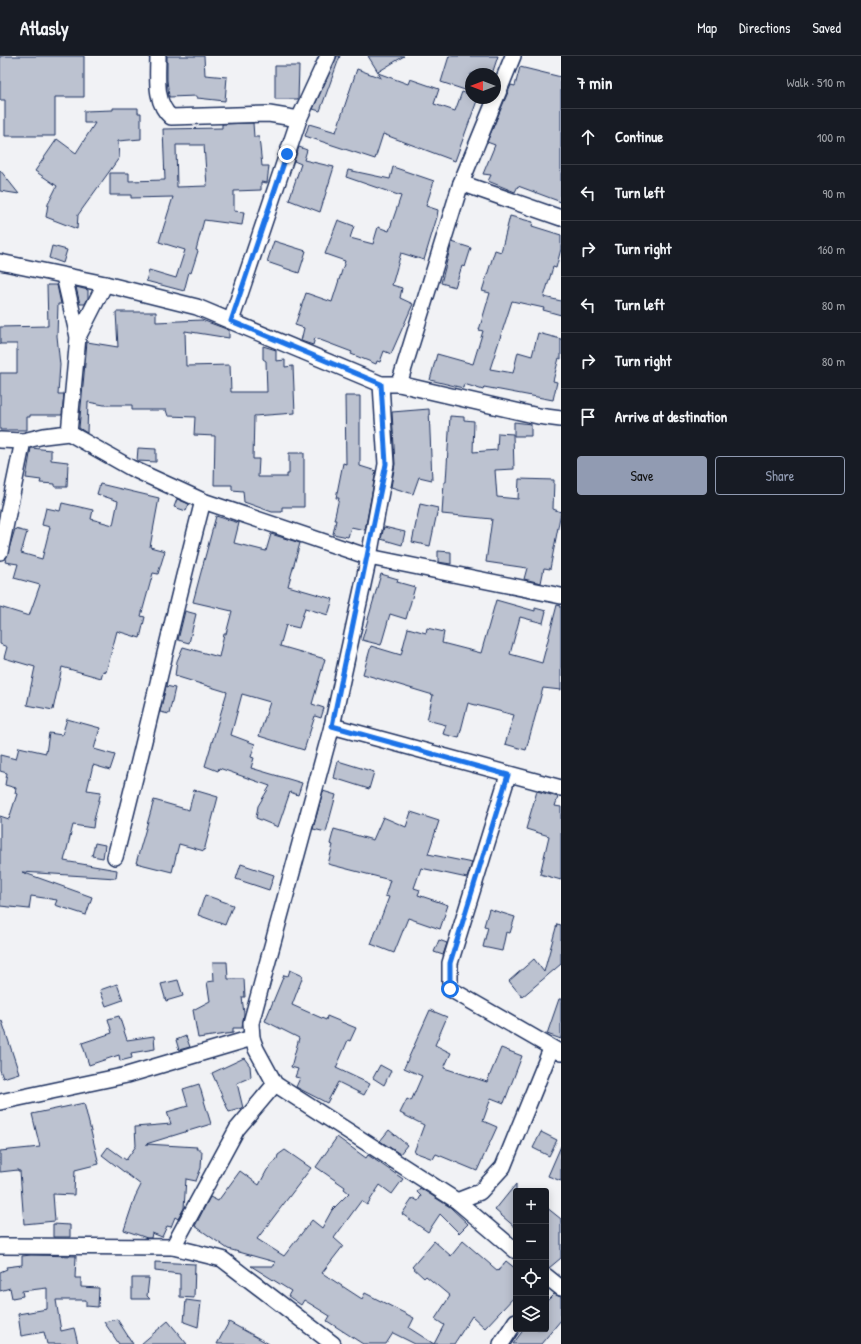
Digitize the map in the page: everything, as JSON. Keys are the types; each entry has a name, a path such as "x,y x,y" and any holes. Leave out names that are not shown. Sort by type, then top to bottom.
{"street":[{"path":"158,56 161,103 164,111 171,117 269,114 299,119"},
{"path":"231,321 299,119 328,56"},
{"path":"399,384 461,183 513,56"},
{"path":"461,183 561,218"},
{"path":"0,262 105,284 197,306 381,384 399,384 538,416 561,419"},
{"path":"64,276 78,337 69,433"},
{"path":"78,337 105,284"},
{"path":"381,384 386,464 368,557 332,726 251,1023 252,1038 275,1084 457,1201 513,1248"},
{"path":"0,440 23,441 44,436 69,433 131,468 203,501 368,557 561,596"},
{"path":"0,552 23,441"},
{"path":"115,856 149,726 170,627 203,501"},
{"path":"332,726 508,775 561,788"},
{"path":"457,1201 480,1192 503,1167 556,1051 450,989 450,963 508,775"},
{"path":"0,1102 127,1075 252,1038"},
{"path":"173,1247 238,1129 275,1084"},
{"path":"0,1246 173,1247 222,1259 334,1344"},
{"path":"549,1279 561,1288"},
{"path":"500,1344 513,1326"}],"building":[{"path":"0,56 84,56 84,97 55,97 55,136 5,136 5,100 0,100"},
{"path":"167,56 204,56 205,75 227,77 225,101 197,98 197,96 169,97"},
{"path":"337,56 340,56 320,111 313,109"},
{"path":"368,56 404,56 378,72"},
{"path":"449,56 498,56 494,68 465,68 465,90 441,82"},
{"path":"275,66 299,66 298,99 275,99"},
{"path":"520,67 561,77 561,202 518,186 515,192 488,181 491,175 483,174 495,145 487,142 511,85 515,86"},
{"path":"357,69 381,78 378,73 408,84 410,79 439,89 434,104 455,111 462,92 465,93 465,104 476,104 455,161 383,134 375,159 305,136 309,124 336,132"},
{"path":"113,108 138,108 138,113 141,113 141,139 118,141 119,158 78,215 77,229 46,217 48,204 57,186 35,171 57,139 76,153 95,123 84,123 84,111 113,110"},
{"path":"253,123 254,137 259,137 262,166 269,166 267,183 261,182 261,190 234,191 234,211 244,212 242,225 204,220 196,250 198,251 191,273 189,272 184,291 146,281 149,270 176,278 185,250 159,242 173,197 131,198 131,195 110,195 110,173 129,173 129,181 165,180 163,129 222,128 222,124","holes":["176,145 204,145 207,186 177,187"]},
{"path":"299,147 307,150 304,160 334,167 320,212 289,200 301,164 294,161"},
{"path":"393,167 434,181 426,206 438,210 424,260 401,253 392,285 402,288 400,298 413,304 391,354 384,351 380,362 377,361 376,364 351,354 352,352 315,338 313,345 301,341 304,328 295,325 306,293 332,302 345,261 325,254 338,220 354,226 350,238 373,244 378,227 389,231 401,196 346,177 348,170 390,179"},
{"path":"0,170 19,194 0,191"},
{"path":"510,216 533,222 532,226 561,235 561,249 556,268 553,267 544,297 561,301 561,315 543,310 544,308 512,301 490,369 513,373 518,352 532,356 538,333 561,339 561,359 559,358 553,381 557,382 553,400 484,387 483,390 464,384 463,388 430,380 437,354 473,364 483,331 479,330 490,293 482,291 495,250 501,252"},
{"path":"274,241 306,251 299,273 267,262"},
{"path":"452,242 471,248 465,267 462,266 455,287 441,283"},
{"path":"52,246 67,250 63,263 49,258"},
{"path":"47,285 57,285 61,304 58,304 57,336 60,365 58,394 64,394 62,415 30,415 30,417 27,417 27,430 0,430 0,373 17,373 17,344 0,344 0,327 48,326"},
{"path":"76,287 88,290 88,298 85,304 80,304"},
{"path":"116,312 156,312 156,322 202,320 229,330 229,338 185,331 186,366 230,365 231,392 267,392 266,361 263,359 263,346 276,350 276,361 285,360 285,367 293,366 295,413 254,416 253,459 259,459 258,477 287,477 287,474 289,474 289,453 304,453 304,507 282,507 282,512 272,512 244,502 243,491 232,490 232,485 214,485 215,436 194,435 195,417 168,416 166,410 132,410 132,405 104,405 88,402 87,433 79,428 87,342 118,347"},
{"path":"345,396 360,396 360,466 376,471 365,530 351,527 348,537 333,534 336,520 334,520 339,498 336,498 343,463 346,464"},
{"path":"429,409 432,480 419,477 413,494 391,487 395,464 392,412"},
{"path":"450,416 464,417 464,420 474,421 473,452 497,450 498,433 513,434 514,469 495,470 497,497 518,499 519,479 554,480 553,509 561,512 550,569 544,568 541,583 524,579 527,568 486,562 492,519 442,514 444,482 446,482"},
{"path":"514,422 531,424 531,436 514,436"},
{"path":"31,448 51,450 51,460 68,462 67,487 55,487 55,484 40,483 41,480 26,478"},
{"path":"138,448 156,449 156,462 137,461"},
{"path":"100,484 159,498 150,547 165,551 158,574 153,573 141,616 145,617 140,638 117,631 106,672 103,671 101,678 62,667 53,710 27,705 35,667 4,658 7,647 0,644 0,607 29,616 40,585 14,578 18,564 5,562 15,529 27,532 21,553 42,559 50,527 42,525 46,508 60,511 62,503 93,510 91,519 113,525 118,501 97,494"},
{"path":"177,499 189,504 186,511 174,507"},
{"path":"420,504 438,508 430,546 412,542"},
{"path":"216,516 239,523 234,543 266,551 271,534 300,543 288,586 333,599 328,615 305,608 299,628 286,625 280,646 325,659 312,704 324,708 321,718 315,716 304,750 259,736 270,702 242,694 231,735 255,744 251,757 254,758 251,768 302,783 298,795 290,792 278,827 256,818 258,806 270,786 219,768 218,771 205,766 227,692 175,676 177,661 183,647 219,657 224,634 226,634 232,611 193,602"},
{"path":"384,527 405,532 402,545 381,539"},
{"path":"438,551 451,552 451,564 438,562"},
{"path":"381,574 398,579 397,582 415,587 406,619 390,614 381,645 362,640"},
{"path":"496,600 535,611 535,608 546,611 543,623 520,617 510,654 542,663 557,605 561,606 561,690 543,688 526,750 505,744 514,715 468,703 459,738 443,734 446,725 427,720 433,695 363,674 371,646 401,655 408,628 426,633 427,628 444,632 442,643 481,653"},
{"path":"185,611 196,614 189,643 178,640"},
{"path":"166,686 175,688 169,714 160,712"},
{"path":"67,719 100,728 94,749 115,755 110,770 93,765 87,790 101,792 93,828 73,825 64,861 117,870 116,878 22,872 92,897 86,915 55,905 57,900 31,896 29,909 0,906 0,816 9,819 17,794 15,793 16,788 5,785 7,773 0,771 0,755 16,759 19,747 46,753 49,733 62,735"},
{"path":"338,761 374,772 369,789 334,778"},
{"path":"194,790 218,797 204,851 179,844 172,872 136,863 154,800 189,810"},
{"path":"323,791 336,795 326,832 313,829"},
{"path":"537,791 558,797 555,806 561,807 561,880 540,874 549,836 526,829"},
{"path":"411,812 439,821 428,854 472,863 467,878 421,868 414,888 420,890 418,895 448,905 440,929 408,918 394,953 371,944 389,897 385,896 390,880 328,864 333,845 330,844 334,829 373,840 383,817 406,827"},
{"path":"95,843 105,845 103,858 92,856"},
{"path":"241,864 274,875 269,890 236,879"},
{"path":"205,895 233,905 225,925 198,915"},
{"path":"489,909 515,917 510,933 506,932 502,951 483,947 488,927 484,926"},
{"path":"557,924 561,925 561,964 522,997 509,981 534,959 544,972"},
{"path":"439,940 447,943 443,955 434,952"},
{"path":"213,962 227,962 228,979 244,979 245,997 242,997 244,1014 242,1028 233,1028 233,1033 198,1038 193,1010 210,1001 207,982 214,981"},
{"path":"290,970 303,976 292,1005 326,1020 327,1016 356,1028 350,1041 348,1040 336,1068 370,1084 364,1095 338,1082 327,1103 296,1087 300,1078 295,1077 298,1069 291,1067 299,1038 265,1021 284,975 288,976"},
{"path":"178,980 183,996 166,1001 161,984"},
{"path":"117,984 123,1000 106,1006 100,990"},
{"path":"559,999 561,999 561,1039 547,1034"},
{"path":"430,1010 447,1017 435,1045 451,1053 444,1068 487,1082 501,1048 522,1056 504,1103 491,1098 483,1121 497,1127 477,1171 436,1154 433,1159 414,1152 424,1125 400,1113 407,1099 411,1101 422,1076 404,1068"},
{"path":"119,1016 127,1040 154,1036 155,1049 131,1053 132,1058 120,1061 119,1055 89,1065 82,1043 112,1033 108,1019"},
{"path":"0,1021 2,1021 19,1073 3,1078 0,1070"},
{"path":"186,1036 190,1047 179,1050 176,1040"},
{"path":"244,1058 250,1066 251,1077 237,1083 243,1108 229,1112 212,1073"},
{"path":"380,1065 391,1071 384,1085 373,1078"},
{"path":"199,1084 211,1124 146,1144 197,1147 196,1149 200,1149 200,1151 202,1151 201,1168 196,1181 186,1179 184,1208 178,1219 175,1217 171,1227 167,1226 162,1237 152,1233 151,1238 147,1238 124,1230 135,1197 141,1185 102,1155 108,1147 126,1160 136,1146 135,1127 171,1124 167,1112 188,1106 183,1089"},
{"path":"84,1103 99,1164 75,1170 74,1195 53,1194 55,1221 24,1224 20,1171 0,1172 0,1151 40,1147 32,1114"},
{"path":"389,1130 407,1145 400,1154 380,1141"},
{"path":"541,1132 557,1140 549,1156 533,1148"},
{"path":"337,1137 366,1158 368,1155 403,1179 392,1194 380,1185 367,1205 361,1201 334,1238 343,1246 322,1273 362,1299 365,1293 414,1318 409,1328 434,1344 415,1344 393,1333 386,1344 363,1344 327,1321 330,1316 304,1300 301,1305 288,1296 291,1291 251,1266 274,1266 275,1262 228,1249 195,1226 210,1197 218,1201 240,1171 259,1185 267,1170 277,1159 278,1155 285,1150 311,1168 257,1239 284,1256 312,1220 322,1228 332,1210 349,1193 344,1189 345,1187 316,1167"},
{"path":"561,1146 561,1181 548,1176"},
{"path":"516,1184 516,1188 513,1188 513,1225 495,1210"},
{"path":"420,1188 450,1207 468,1224 459,1233 440,1214 428,1232 402,1214 413,1198 418,1201 421,1196 417,1192"},
{"path":"549,1209 561,1219 561,1258 549,1268"},
{"path":"53,1224 70,1225 70,1237 53,1237"},
{"path":"434,1241 451,1256 463,1241 498,1271 506,1261 513,1267 513,1298 485,1328 472,1316 454,1344 434,1344 444,1325 435,1319 450,1296 426,1276 424,1278 412,1267"},
{"path":"22,1256 76,1256 75,1278 81,1278 81,1287 99,1288 98,1307 86,1306 86,1300 56,1300 61,1331 74,1328 78,1344 47,1344 44,1332 21,1336 18,1314 47,1309 47,1288 22,1291 23,1296 12,1298 10,1288 0,1291 0,1272 7,1269 6,1267 22,1265"},
{"path":"155,1262 195,1264 194,1298 180,1297 180,1274 155,1271"},
{"path":"132,1278 149,1278 147,1296 150,1299 132,1299"},
{"path":"554,1294 561,1297 561,1320 541,1344 513,1344 522,1332 549,1332 549,1299"},
{"path":"186,1300 201,1302 198,1327 184,1322"},
{"path":"117,1319 133,1344 119,1344 104,1322"},
{"path":"168,1321 187,1344 141,1344"},
{"path":"229,1322 269,1344 217,1344"}],"route":[{"path":"287,154 231,321 354,374 381,384 386,464 332,726 508,775 450,963 450,989"}]}
